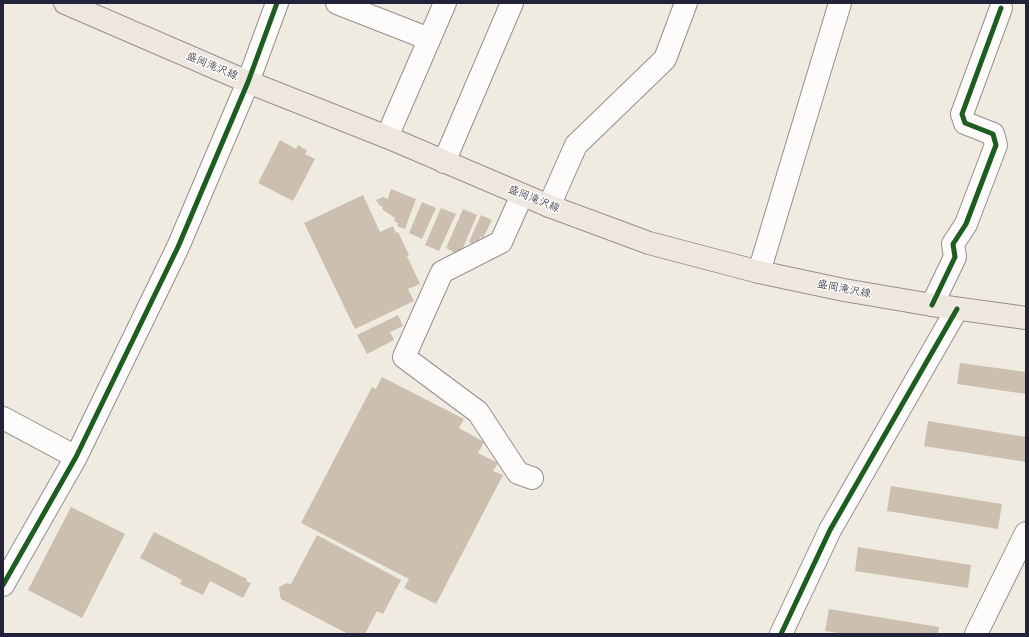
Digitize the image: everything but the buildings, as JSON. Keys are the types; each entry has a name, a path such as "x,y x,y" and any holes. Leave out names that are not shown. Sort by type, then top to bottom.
{"main road":[{"name":"盛岡滝沢線","path":"65,3 248,82 387,137 522,195 649,243 759,272 844,290 957,309 1026,318"}],"street":[{"path":"3,585 10,557 76,457 178,247 248,82 277,3"},
{"path":"337,3 429,39"},
{"path":"387,137 445,3"},
{"path":"444,162 512,3"},
{"path":"549,206 576,145 665,59 686,3"},
{"path":"759,272 840,3"},
{"path":"932,305 955,257 953,244 966,224 996,145 993,134 965,123 962,114 1001,8"},
{"path":"522,195 501,242 442,272 404,357 478,412 518,473 532,478"},
{"path":"781,634 830,530 957,309"},
{"path":"3,418 76,457"},
{"path":"976,634 1026,533"}],"cycle path":[{"path":"3,585 76,457 178,247 248,82 277,3"},
{"path":"932,305 955,257 953,244 966,224 996,145 993,134 965,123 962,114 1001,8"},
{"path":"781,634 830,530 957,309"}]}
